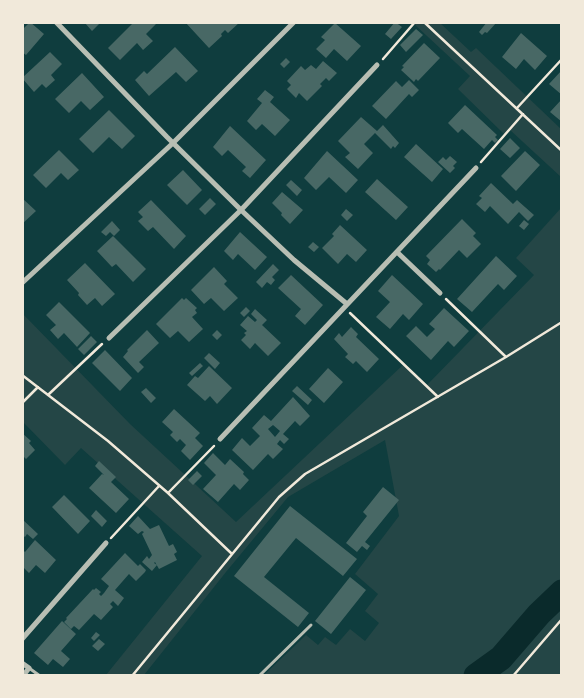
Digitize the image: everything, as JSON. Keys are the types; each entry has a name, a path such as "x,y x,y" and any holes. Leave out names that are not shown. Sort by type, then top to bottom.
{"street":[{"path":"56,22 241,210 294,260 347,304"},
{"path":"22,283 173,143 294,22"},
{"path":"108,338 241,210 378,65"},
{"path":"220,439 476,168"},
{"path":"397,252 440,293"},
{"path":"22,639 106,543"},
{"path":"22,663 29,668 23,676"}],"lane":[{"path":"259,676 311,626"},
{"path":"29,668 40,676"}],"path":[{"path":"378,65 413,27 415,22"},
{"path":"424,22 562,151"},
{"path":"517,108 562,59"},
{"path":"476,168 523,114"},
{"path":"440,293 506,357"},
{"path":"347,304 349,312 438,396"},
{"path":"132,676 279,497 306,474 506,357 562,322"},
{"path":"48,394 108,338"},
{"path":"22,375 108,441 168,494 231,554"},
{"path":"22,403 38,387"},
{"path":"168,494 220,439"},
{"path":"106,543 159,486"},
{"path":"513,676 562,619"}],"shaded area":[{"path":"413,23 440,23 471,52 476,48 561,129 561,177 510,130 505,135 458,89 470,76"},
{"path":"561,208 561,675 264,675 306,635 318,645 325,637 336,645 350,629 365,641 379,623 365,611 378,594 355,574 399,516 385,440 288,497 144,675 106,675 202,556 81,448 65,465 23,422 22,313 130,424 236,522 404,364 427,385 534,275 516,258"}],"building":[{"path":"30,22 44,34 26,55 22,52 22,30"},
{"path":"84,22 101,22 92,31"},
{"path":"134,22 155,22 156,24 146,34 153,41 143,50 137,43 120,60 108,48"},
{"path":"185,22 240,22 228,33 225,30 221,34 222,36 209,48"},
{"path":"395,22 402,27 391,39 385,34"},
{"path":"487,22 497,22 487,33 485,32 482,35 479,32"},
{"path":"335,23 361,46 347,61 334,49 326,58 316,49 325,40 321,37"},
{"path":"416,29 423,35 406,52 400,45"},
{"path":"521,33 547,56 535,70 524,59 516,69 502,57"},
{"path":"424,43 440,58 418,81 416,79 414,82 401,70 404,67 402,66"},
{"path":"175,47 198,71 186,82 176,72 149,96 135,80 144,71 147,74"},
{"path":"50,52 62,64 51,75 55,80 46,88 42,84 34,92 22,78"},
{"path":"286,58 290,62 284,68 280,64"},
{"path":"323,61 337,73 329,81 326,78 320,84 322,86 307,101 299,93 296,98 287,89 291,85 287,81 301,66 305,70 311,65 316,69"},
{"path":"562,70 562,95 549,84"},
{"path":"82,73 104,97 90,110 81,101 69,113 55,99"},
{"path":"409,80 419,90 412,97 409,94 386,119 372,106 396,81 402,87"},
{"path":"265,90 274,97 270,102 290,120 275,136 262,124 256,130 247,121 262,103 257,99"},
{"path":"562,99 562,122 550,112"},
{"path":"465,105 497,135 495,137 498,140 495,143 492,140 484,149 462,129 458,133 448,123"},
{"path":"109,110 135,136 122,149 109,137 93,153 79,139"},
{"path":"361,117 377,131 383,125 399,143 395,148 393,146 391,149 375,133 364,144 373,153 358,169 345,157 350,153 338,141"},
{"path":"230,126 266,160 250,178 242,171 246,167 228,150 222,156 213,147"},
{"path":"510,138 520,148 510,158 500,149"},
{"path":"416,144 443,169 432,182 404,157"},
{"path":"59,150 79,170 68,180 61,173 46,188 33,175"},
{"path":"327,151 358,180 346,193 329,177 316,190 304,178"},
{"path":"525,151 540,165 516,191 501,176"},
{"path":"450,156 457,162 453,166 455,168 450,173 438,162 443,157 446,160"},
{"path":"183,170 202,190 187,205 167,185"},
{"path":"377,179 408,207 396,220 365,192"},
{"path":"291,180 302,190 297,196 286,185"},
{"path":"491,183 513,204 517,200 534,215 528,221 519,212 508,224 490,206 485,212 476,204 482,198 479,196"},
{"path":"282,192 303,210 290,224 272,203"},
{"path":"22,198 36,211 22,224"},
{"path":"210,198 216,204 205,215 199,209"},
{"path":"151,200 186,236 174,249 153,227 148,231 138,221 143,217 138,212"},
{"path":"346,209 353,215 347,221 341,215"},
{"path":"462,219 476,233 473,236 481,244 467,258 459,250 436,272 427,264 430,260 426,256"},
{"path":"524,220 529,224 524,230 519,226"},
{"path":"112,221 120,230 114,236 110,232 106,236 101,232"},
{"path":"340,225 367,250 356,262 347,254 338,264 322,248 334,236 332,234"},
{"path":"240,232 267,257 255,270 238,254 233,260 224,251"},
{"path":"113,236 146,269 133,282 116,264 112,267 97,251"},
{"path":"313,242 319,247 314,252 308,247"},
{"path":"496,256 517,276 504,290 498,284 472,312 457,299"},
{"path":"85,263 115,294 102,306 95,298 87,305 67,280"},
{"path":"273,264 279,270 272,277 275,280 271,285 267,282 262,288 256,282"},
{"path":"214,267 227,281 224,284 238,298 224,311 211,298 204,304 191,290"},
{"path":"291,275 323,305 305,325 295,316 301,309 278,288"},
{"path":"392,275 423,304 409,320 403,314 390,329 376,317 390,302 378,291"},
{"path":"182,298 184,300 186,298 197,308 195,310 197,313 192,317 203,329 189,342 178,331 170,338 156,324"},
{"path":"59,302 90,333 77,347 64,333 58,339 50,330 56,325 46,315"},
{"path":"246,307 250,311 244,317 240,313"},
{"path":"444,308 469,331 454,347 448,341 431,360 406,336 416,326 427,337 435,329 429,324"},
{"path":"255,309 267,320 262,325 281,343 268,356 255,343 250,349 241,340 247,331 240,325 248,316 255,322 257,320 251,314"},
{"path":"351,327 358,334 356,337 379,359 367,372 356,361 353,364 345,357 348,354 334,339 339,333 342,337"},
{"path":"147,330 159,343 139,362 144,367 138,373 123,357 127,350"},
{"path":"217,330 222,335 217,340 212,335"},
{"path":"91,336 97,342 84,355 78,349"},
{"path":"105,350 132,378 120,391 92,363"},
{"path":"209,353 220,363 215,369 204,358"},
{"path":"200,363 203,366 192,376 189,373"},
{"path":"209,366 232,388 217,404 210,396 205,401 187,385 195,376 198,378"},
{"path":"328,368 343,382 324,403 309,389"},
{"path":"297,386 312,400 308,405 292,391"},
{"path":"146,388 156,398 151,403 141,392"},
{"path":"293,397 310,416 300,426 295,421 283,434 289,439 284,444 280,440 277,444 283,449 273,459 268,454 253,470 232,450 242,438 250,446 260,436 252,428 264,415 271,421","holes":["273,425 280,431 275,437 268,429"]},
{"path":"174,409 200,433 195,438 203,446 190,460 181,451 186,445 180,439 177,442 170,435 173,432 162,422"},
{"path":"22,433 31,441 29,443 35,450 26,459 22,455"},
{"path":"213,453 225,465 230,459 244,472 243,474 249,480 240,490 234,484 218,502 203,489 216,475 204,463"},
{"path":"99,461 116,477 111,482 129,499 116,513 89,488 102,474 104,475 95,466"},
{"path":"197,471 202,476 193,485 188,480"},
{"path":"383,487 399,500 365,542 370,546 367,550 362,546 357,552 346,543 367,516 363,512"},
{"path":"64,495 90,521 78,534 52,507"},
{"path":"290,506 357,559 343,576 296,538 264,577 309,613 298,627 234,576"},
{"path":"96,510 107,521 102,527 91,516"},
{"path":"138,516 150,529 159,525 169,546 173,544 177,552 174,554 177,560 159,569 157,565 152,571 142,562 147,556 149,559 152,555 142,534 144,532 142,531 138,534 129,526"},
{"path":"22,519 38,534 33,539 27,534 25,537 22,535"},
{"path":"35,540 56,560 45,573 36,565 29,573 22,566 22,549 25,552"},
{"path":"125,553 138,566 140,564 146,570 145,572 136,581 129,574 115,590 124,598 118,606 113,601 110,604 113,607 101,620 94,614 79,630 74,626 71,629 64,622 66,618 93,589 96,588 101,592 99,594 101,596 104,593 109,586 101,579"},
{"path":"350,577 366,590 331,634 315,621"},
{"path":"62,621 76,634 61,651 70,659 63,667 53,659 48,665 34,653"},
{"path":"96,632 100,635 94,641 91,638"},
{"path":"99,639 105,644 98,651 92,646"}],"waterway":[{"path":"476,676 501,658 539,614 562,592"}]}
